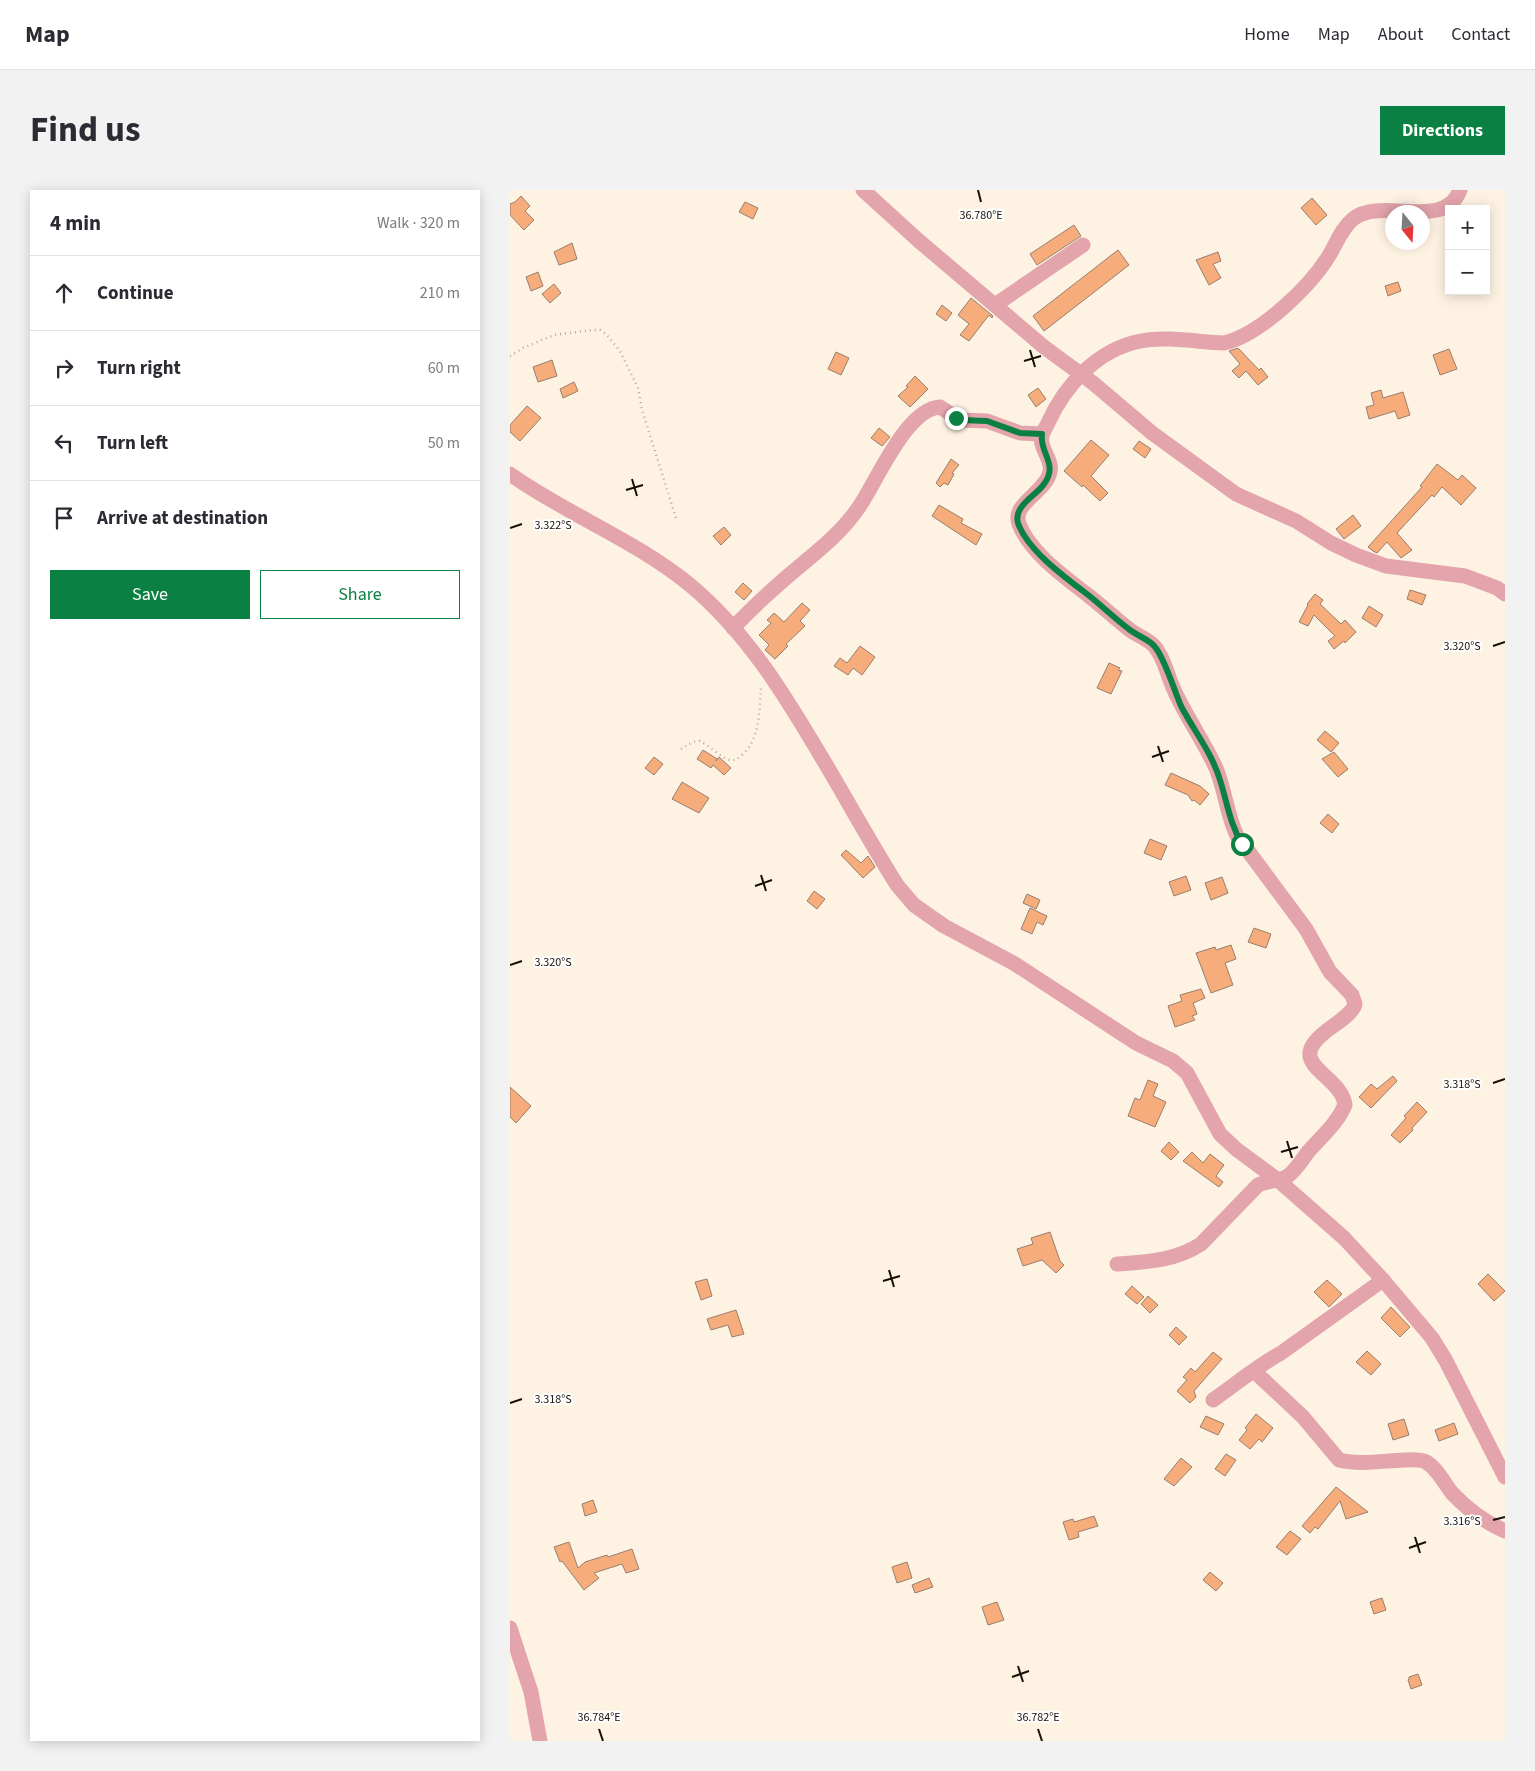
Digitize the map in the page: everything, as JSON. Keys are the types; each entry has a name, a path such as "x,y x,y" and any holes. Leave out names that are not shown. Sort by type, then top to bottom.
{"street":[{"path":"862,190 1044,347 1081,374 1152,433 1236,494 1296,521 1331,543 1356,555 1386,566 1465,576 1497,588 1505,594"},
{"path":"1117,1264 1163,1260 1191,1251 1201,1244 1258,1185 1278,1180 1289,1175 1295,1169 1334,1122 1345,1105 1339,1092 1313,1062 1309,1051 1316,1040 1354,1009 1354,999 1330,972 1306,929 1237,836 1215,766 1181,706 1154,645 1135,634 1065,578 1038,551 1021,528 1017,514 1020,508 1044,484 1050,473 1050,465 1042,446 1042,434 1065,392 1081,374 1112,351 1126,345 1153,340 1224,343 1232,341 1266,321 1296,297 1320,268 1346,226 1354,218 1364,213 1377,211 1411,212 1442,209 1456,199 1460,190"},
{"path":"995,305 1083,245"},
{"path":"733,628 780,583 837,536 860,507 905,431 928,410 940,407 960,420 987,421 1020,433 1042,434"},
{"path":"510,474 547,498 658,561 696,591 733,628 763,663 776,682 897,886 914,905 944,926 1016,964 1136,1043 1180,1066 1186,1073 1220,1134 1236,1149 1278,1180 1344,1238 1383,1280 1432,1338 1446,1360 1505,1477"},
{"path":"1214,1400 1383,1280"},
{"path":"1254,1372 1303,1417 1339,1460 1354,1463 1388,1460 1424,1461 1475,1515 1505,1531"},
{"path":"510,1628 531,1692 540,1741"}],"path":[{"path":"510,356 523,348 554,335 592,330 600,330 606,334 620,351 636,382 642,410 676,518"},
{"path":"681,749 700,741 710,746 726,759 734,760 740,757 754,738 759,712 761,685"}],"building":[{"path":"521,196 530,206 525,211 534,220 524,230 510,215 510,204"},
{"path":"1312,198 1327,215 1316,225 1301,208"},
{"path":"745,202 758,208 753,219 739,212"},
{"path":"1074,225 1081,236 1037,265 1030,254"},
{"path":"572,243 577,259 559,265 554,252"},
{"path":"1118,250 1129,265 1044,331 1033,316"},
{"path":"1218,252 1221,261 1213,264 1221,278 1209,285 1196,260"},
{"path":"538,272 543,286 531,291 526,277"},
{"path":"1398,282 1401,291 1388,296 1385,286"},
{"path":"554,284 561,293 550,303 542,294"},
{"path":"971,298 993,316 992,318 989,315 969,341 960,335 969,324 958,315"},
{"path":"942,305 952,313 946,321 936,314"},
{"path":"1238,348 1259,370 1261,368 1268,377 1258,385 1246,371 1239,378 1232,371 1240,364 1229,351"},
{"path":"1449,349 1457,369 1440,375 1433,355"},
{"path":"836,352 849,358 841,375 828,369"},
{"path":"552,360 557,376 538,382 533,367"},
{"path":"915,376 928,389 910,407 898,396 908,387 906,386"},
{"path":"574,382 578,391 563,398 560,389"},
{"path":"1038,388 1046,399 1036,407 1028,395"},
{"path":"1381,390 1383,398 1403,392 1410,415 1398,419 1395,411 1369,419 1366,407 1374,405 1371,393"},
{"path":"527,406 541,418 520,441 510,432 510,425"},
{"path":"879,428 890,437 882,446 871,438"},
{"path":"1091,440 1109,455 1091,476 1108,493 1100,501 1064,471"},
{"path":"1139,441 1151,449 1145,458 1133,449"},
{"path":"951,459 959,465 952,473 954,474 948,485 944,483 940,487 936,483"},
{"path":"1437,464 1458,480 1462,475 1476,488 1461,505 1442,487 1434,497 1432,495 1397,533 1412,550 1401,558 1387,542 1377,553 1373,551 1368,547 1422,487 1420,486"},
{"path":"939,505 963,519 961,523 982,534 976,545 932,516"},
{"path":"1353,515 1361,526 1344,539 1336,529"},
{"path":"724,527 731,535 721,545 713,536"},
{"path":"743,583 752,591 744,600 735,592"},
{"path":"1410,590 1426,595 1422,605 1407,599"},
{"path":"1315,594 1323,600 1320,604 1341,624 1345,620 1356,632 1345,643 1344,641 1334,649 1328,641 1335,636 1314,615 1308,626 1299,622 1307,604"},
{"path":"802,603 810,610 800,621 805,626 786,644 788,646 775,659 765,650 769,645 759,635 771,623 767,620 774,613 784,622"},
{"path":"1369,606 1383,615 1376,627 1362,618"},
{"path":"860,646 875,657 862,675 853,668 848,675 834,666 840,658 847,663"},
{"path":"1109,663 1120,668 1118,670 1122,671 1111,694 1097,688"},
{"path":"1325,731 1339,743 1331,752 1317,740"},
{"path":"703,750 717,759 716,761 719,757 731,768 724,775 713,765 711,768 697,759"},
{"path":"1334,752 1348,769 1338,777 1322,759"},
{"path":"654,757 663,764 654,775 645,768"},
{"path":"1171,773 1200,786 1209,794 1200,805 1194,800 1192,801 1188,795 1165,785"},
{"path":"682,782 709,798 699,813 672,799"},
{"path":"1328,814 1339,824 1332,833 1320,823"},
{"path":"1150,839 1167,846 1161,860 1144,853"},
{"path":"846,850 861,863 868,856 875,867 863,878 841,855"},
{"path":"1186,876 1191,890 1174,896 1169,882"},
{"path":"1222,877 1228,893 1211,900 1205,883"},
{"path":"814,891 825,899 817,909 807,901"},
{"path":"1027,894 1040,900 1036,909 1023,903"},
{"path":"1030,908 1047,916 1043,925 1037,922 1032,934 1021,929"},
{"path":"1254,928 1271,934 1266,948 1248,942"},
{"path":"1231,945 1236,959 1225,963 1233,985 1211,993 1196,953 1215,947 1216,950"},
{"path":"1201,989 1205,998 1193,1003 1197,1014 1192,1016 1195,1020 1175,1027 1168,1006 1182,1001 1180,995"},
{"path":"1393,1076 1397,1081 1371,1108 1359,1097 1371,1084 1377,1089"},
{"path":"1148,1080 1158,1084 1153,1096 1166,1102 1155,1127 1128,1116 1135,1098 1140,1100"},
{"path":"510,1087 531,1106 516,1123 510,1117"},
{"path":"1417,1102 1427,1112 1400,1143 1391,1135 1406,1118 1404,1116"},
{"path":"1169,1142 1179,1152 1171,1160 1161,1151"},
{"path":"1192,1152 1203,1163 1210,1154 1224,1165 1216,1176 1223,1182 1219,1187 1183,1161"},
{"path":"1050,1232 1060,1261 1064,1265 1056,1273 1042,1260 1023,1266 1017,1249 1033,1244 1031,1238"},
{"path":"1488,1274 1505,1291 1494,1301 1478,1284"},
{"path":"707,1279 712,1296 701,1300 695,1282"},
{"path":"1327,1280 1342,1294 1329,1307 1314,1292"},
{"path":"1132,1286 1144,1297 1137,1304 1125,1294"},
{"path":"1148,1296 1158,1305 1150,1313 1141,1304"},
{"path":"1391,1307 1410,1327 1400,1337 1381,1318"},
{"path":"736,1310 744,1334 732,1337 728,1325 711,1330 707,1319"},
{"path":"1176,1327 1187,1337 1179,1345 1169,1335"},
{"path":"1367,1351 1381,1364 1371,1375 1356,1362"},
{"path":"1213,1352 1222,1359 1194,1391 1196,1397 1190,1403 1177,1391 1187,1380 1183,1377 1191,1368 1195,1372"},
{"path":"1256,1414 1273,1428 1262,1442 1259,1439 1250,1449 1239,1440 1247,1430 1245,1428"},
{"path":"1206,1416 1224,1424 1218,1435 1200,1427"},
{"path":"1404,1419 1409,1435 1393,1440 1388,1424"},
{"path":"1454,1423 1458,1434 1439,1441 1435,1430"},
{"path":"1226,1454 1236,1460 1225,1476 1215,1469"},
{"path":"1181,1458 1192,1467 1174,1486 1164,1479"},
{"path":"1336,1487 1368,1512 1346,1519 1340,1501 1318,1529 1315,1527 1310,1533 1302,1526"},
{"path":"593,1500 597,1512 585,1516 582,1504"},
{"path":"1094,1516 1098,1526 1078,1532 1079,1537 1069,1540 1063,1522 1073,1519 1074,1522"},
{"path":"1290,1531 1301,1539 1287,1555 1276,1547"},
{"path":"569,1542 578,1568 585,1562 632,1549 639,1569 626,1573 622,1564 594,1573 599,1578 584,1590 562,1561 560,1562 554,1547"},
{"path":"907,1562 912,1578 897,1583 892,1567"},
{"path":"1210,1572 1223,1583 1216,1591 1203,1580"},
{"path":"929,1578 933,1587 915,1593 912,1585"},
{"path":"1382,1598 1386,1610 1374,1614 1370,1602"},
{"path":"997,1602 1004,1620 988,1625 982,1607"},
{"path":"1418,1674 1422,1685 1411,1689 1409,1677"}],"route":[{"path":"956,418 969,421 987,421 1020,433 1042,434 1042,446 1048,457 1050,473 1044,484 1020,508 1017,514 1021,528 1026,538 1047,561 1072,583 1135,634 1154,645 1187,718 1215,766 1232,826 1242,844"}]}
